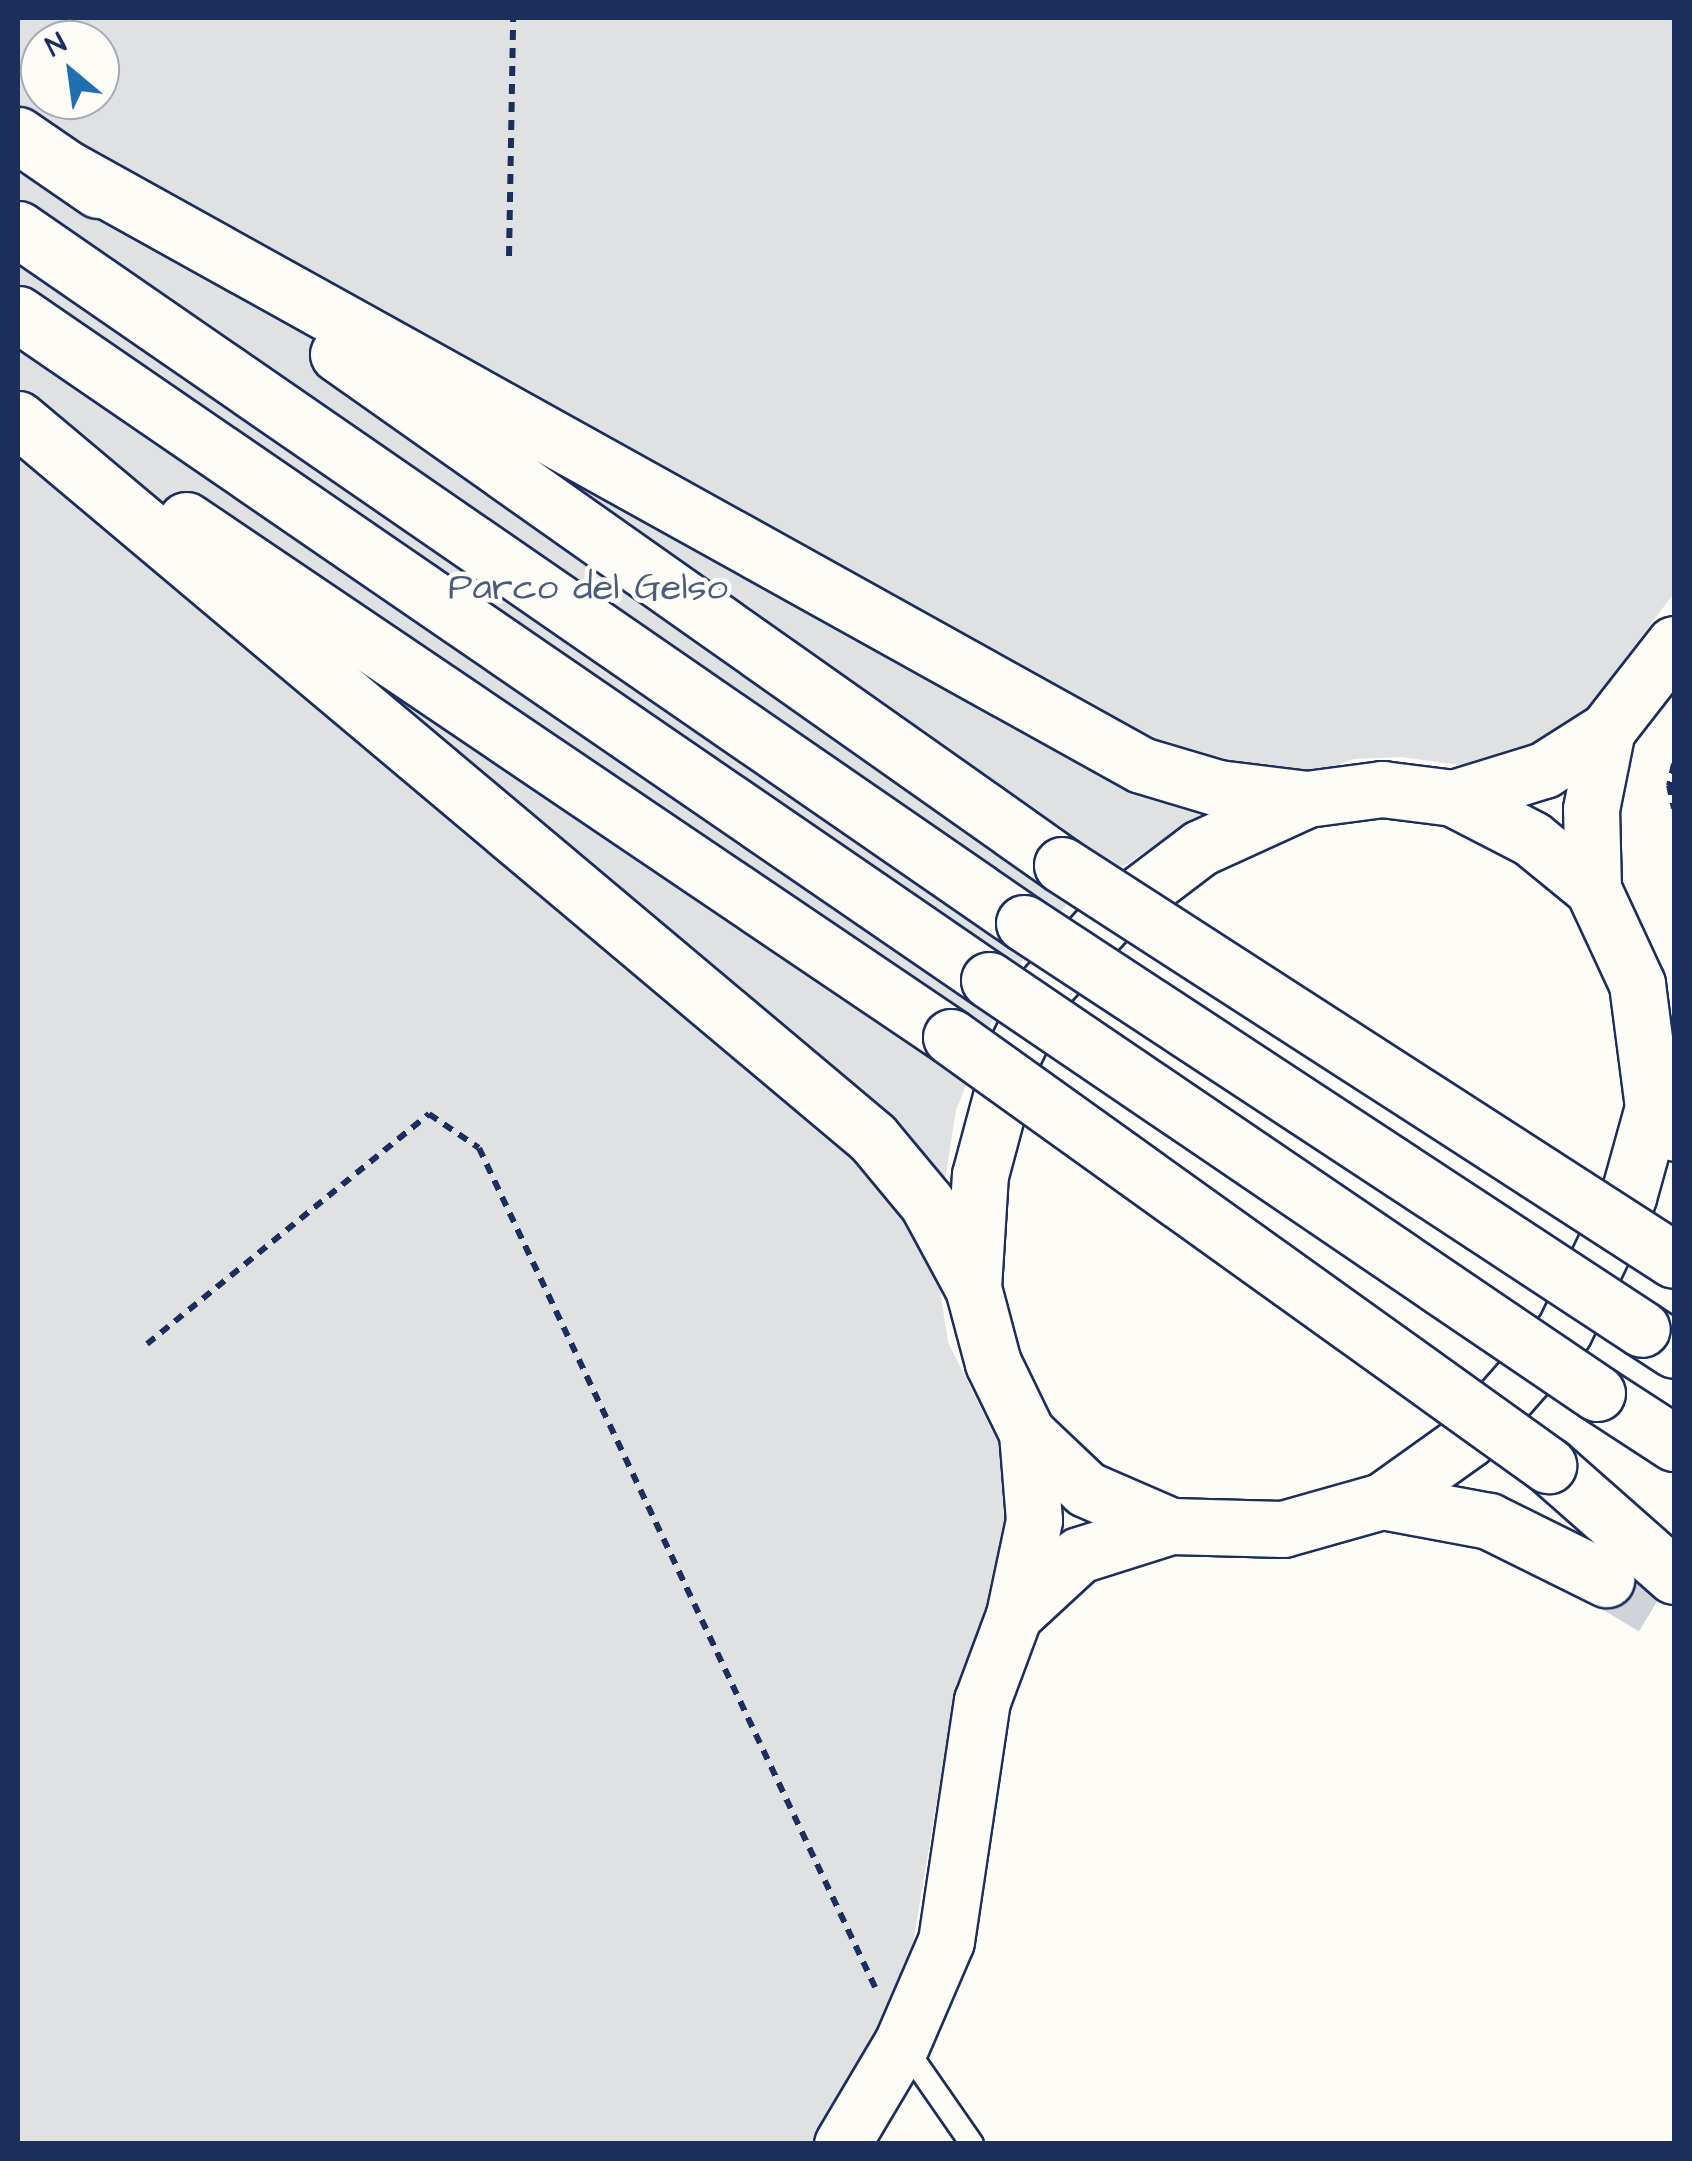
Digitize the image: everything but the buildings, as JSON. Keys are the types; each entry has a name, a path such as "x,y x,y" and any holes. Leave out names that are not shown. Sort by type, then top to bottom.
{"main road":[{"path":"18,135 625,552 1062,866 1674,1260"},
{"path":"68,169 1141,764 1218,788 1307,798 1382,788 1453,798 1532,838 1593,888"},
{"path":"18,229 1024,923 1658,1339"},
{"path":"18,314 988,980 1674,1442"},
{"path":"18,406 952,1037 1548,1465 1674,1576"},
{"path":"18,419 873,1138 928,1204 973,1288 993,1363 1027,1433 1086,1489 1170,1526"},
{"path":"1453,798 1544,770 1608,730 1674,644"},
{"path":"1014,1615 1080,1556 1170,1526 1282,1529 1382,1501 1469,1439 1564,1331 1664,1120 1637,984 1593,888 1591,809 1608,730"},
{"path":"973,1288 980,1175 1011,1059 1047,985 1109,917 1200,848 1307,798"},
{"path":"842,2144 902,2043 946,1942 982,1701 1014,1615 1034,1520 1027,1433"},
{"path":"1382,1501 1489,1521 1606,1579"}],"lane":[{"path":"902,2043 972,2144"}],"path":[{"path":"509,256 513,18"},
{"path":"1674,764 1669,784 1674,808"},
{"path":"147,1344 429,1114 479,1148 902,2043"}],"green space":[{"name":"Parco del Gelso","path":"18,18 1674,18 1674,593 1575,725 1546,746 1480,768 1402,757 1354,759 1205,812 1068,903 1027,953 998,1006 956,1110 934,1251 948,1342 1008,1463 1014,1495 997,1585 964,1672 944,1759 913,1943 876,2036 812,2143 18,2143"}],"tunnel":[{"path":"1606,1579 1674,1620"}]}
